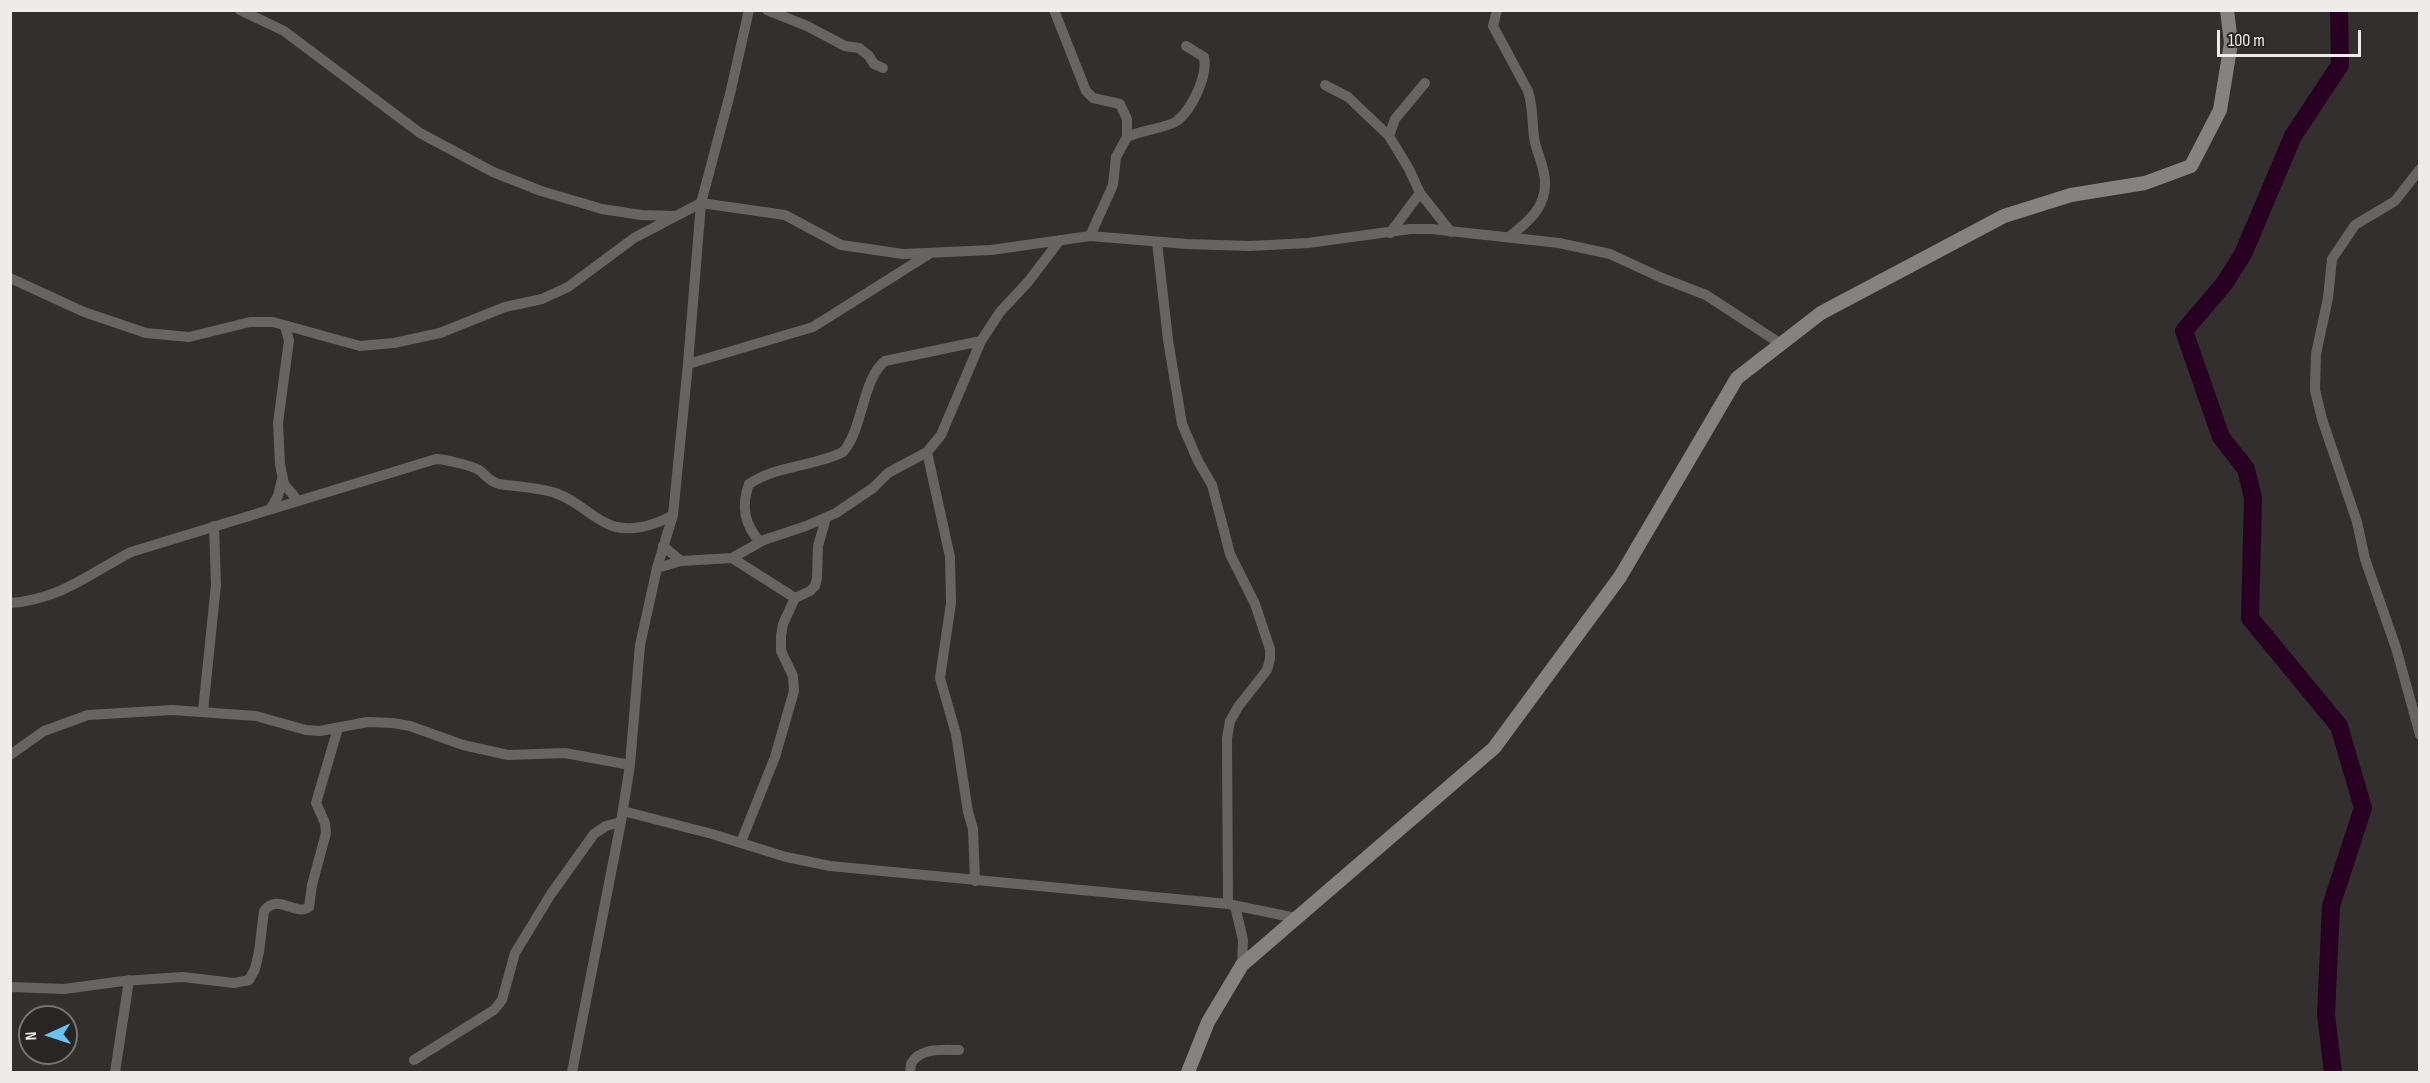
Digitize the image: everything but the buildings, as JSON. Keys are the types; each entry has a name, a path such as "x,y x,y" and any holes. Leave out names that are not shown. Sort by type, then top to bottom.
{"street":[{"path":"240,10 284,31 420,133 493,172 542,191 612,211 676,216"},
{"path":"573,1072 622,816 630,765 640,645 657,568 673,515 701,203 728,104 749,10"},
{"path":"767,10 807,26 845,46 859,48 869,56 874,64 883,68"},
{"path":"1054,10 1086,91 1093,98 1120,104 1127,119 1127,137 1116,157 1113,185 1090,236"},
{"path":"1497,10 1493,26 1528,91 1534,137 1545,181 1540,207 1528,223 1509,237"},
{"path":"1188,1072 1208,1022 1242,965 1494,748 1620,577 1737,378 1821,313 2004,216 2071,195 2145,183 2191,166 2220,111 2231,43 2227,10"},
{"path":"1127,137 1175,122 1186,110 1198,89 1205,65 1204,57 1186,46"},
{"path":"1389,136 1395,119 1425,83"},
{"path":"1325,85 1348,97 1389,136 1409,169 1420,193 1451,232"},
{"path":"2420,169 2394,201 2355,225 2332,260 2328,298 2316,354 2315,390 2322,419 2357,522 2365,559 2396,648 2420,735"},
{"path":"1390,233 1420,193"},
{"path":"10,278 84,312 146,333 189,337 250,322 273,322 360,346 394,343 440,333 505,307 542,299 568,287 634,238 701,203 785,215 841,245 903,254 991,250 1090,236 1249,246 1308,243 1410,229 1559,243 1610,254 1706,295 1781,344"},
{"path":"657,568 681,561 732,558 760,542 826,518 873,488 888,473 927,452 941,435 981,341 999,312 1029,282 1060,240"},
{"path":"1157,242 1168,340 1182,424 1198,461 1212,485 1230,554 1255,604 1270,649 1267,670 1238,707 1230,721 1227,738 1232,905 1243,940 1242,965"},
{"path":"688,364 813,327 929,254"},
{"path":"285,327 289,340 278,423 282,478 286,489 298,501"},
{"path":"289,340 299,330"},
{"path":"760,542 746,520 744,506 749,484 789,466 815,462 843,452 867,398 873,377 878,367 885,361 981,341"},
{"path":"927,452 938,493 951,567 952,586 948,631 940,678 956,734 968,812 973,829 975,881"},
{"path":"10,603 57,592 89,578 131,552 436,459 471,466 479,470 489,481 499,484 557,494 615,526 636,527 659,524 673,515"},
{"path":"271,508 278,496 282,478"},
{"path":"741,842 775,757 794,691 794,676 781,651 783,624 795,598 815,586 818,578 818,546 826,518"},
{"path":"203,711 216,585 214,526"},
{"path":"663,546 681,561"},
{"path":"732,558 795,598"},
{"path":"10,754 44,731 88,715 149,710 203,711 256,716 306,730 321,731 367,722 393,723 411,726 463,745 508,755 565,753 630,765"},
{"path":"10,987 64,989 129,980 183,977 234,983 249,980 255,969 264,911 267,906 278,903 300,910 309,907 312,885 326,833 316,803 338,728"},
{"path":"414,1060 494,1010 502,1000 515,953 550,894 594,834 622,816 741,842 786,857 830,866 1232,905 1296,918"},
{"path":"115,1072 129,980"},
{"path":"910,1072 911,1064 919,1055 936,1050 959,1050"}],"waterway":[{"path":"2333,1072 2326,1015 2331,906 2363,808 2339,726 2250,618 2253,498 2246,469 2221,437 2184,331 2224,284 2243,254 2293,136 2340,65 2339,10"}]}
